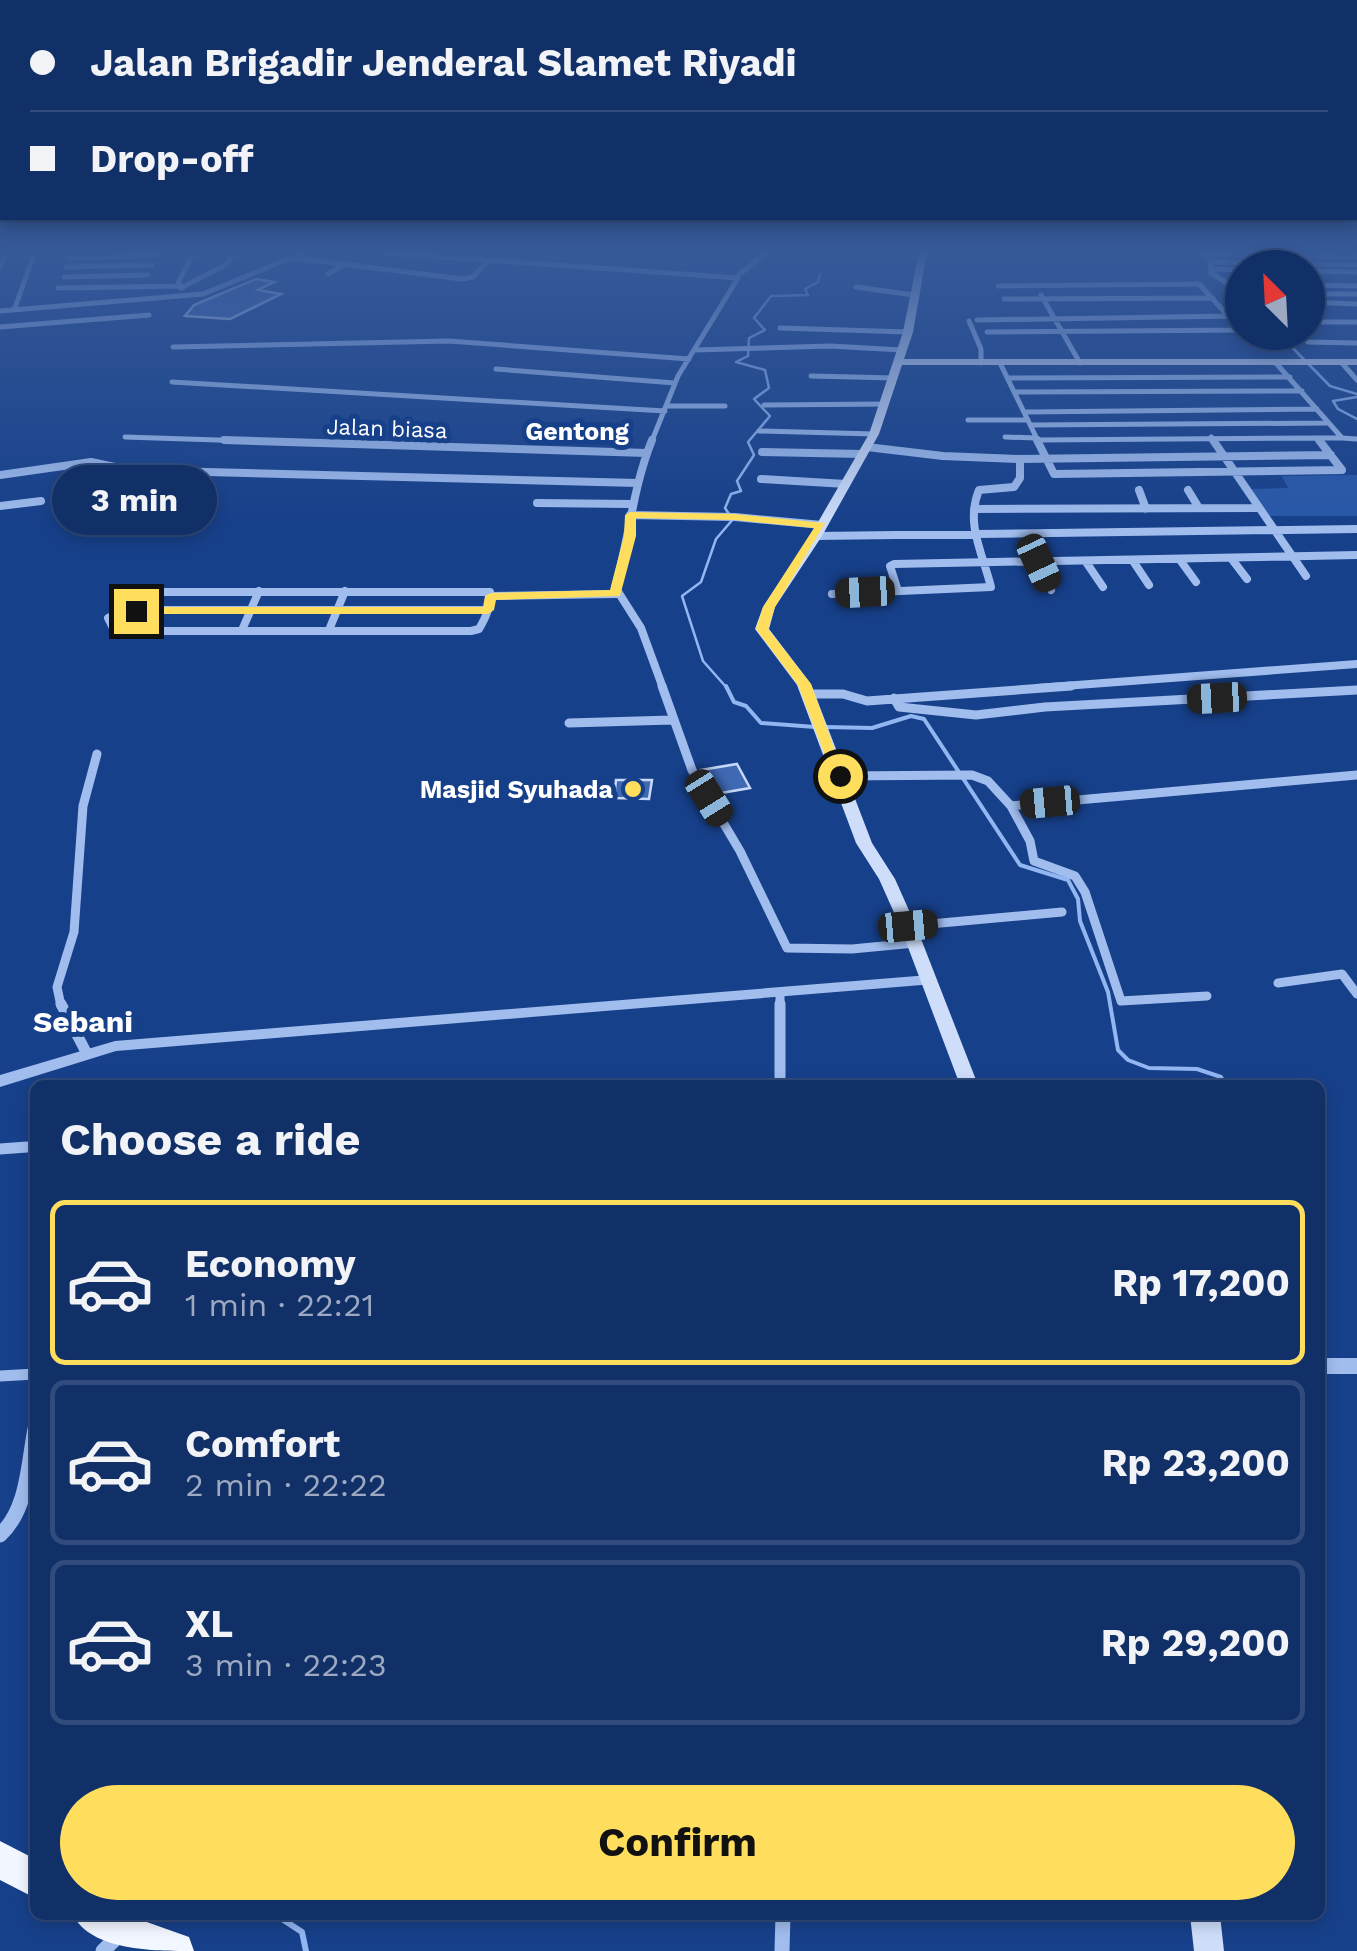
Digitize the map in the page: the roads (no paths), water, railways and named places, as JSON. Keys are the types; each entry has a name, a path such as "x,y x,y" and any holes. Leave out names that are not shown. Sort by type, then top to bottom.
{"highway":[{"path":"0,1860 30,1877"},
{"path":"105,1933 176,1951"}],"main road":[{"path":"905,343 874,434 819,531 769,607 762,629 808,694 864,843 887,879 912,935 967,1080"},
{"path":"901,356 981,363 1357,362"},
{"path":"1206,1920 1209,1951"}],"street":[{"path":"173,347 355,343"},
{"path":"476,343 689,359"},
{"path":"699,343 675,384 630,504 630,536 615,582 616,594 642,628 692,770 740,851 787,948 852,950 912,935 1062,912"},
{"path":"979,343 981,363"},
{"path":"1070,343 1080,363"},
{"path":"695,350 830,346 901,356"},
{"path":"1276,362 1342,438"},
{"path":"1341,362 1357,380"},
{"path":"1000,363 1052,473 1057,475 1342,472 1317,438"},
{"path":"1158,363 1306,576"},
{"path":"496,369 675,384"},
{"path":"810,376 895,378"},
{"path":"1008,378 1290,377"},
{"path":"296,389 305,378"},
{"path":"172,382 666,409 725,406"},
{"path":"1016,392 1302,391"},
{"path":"764,405 886,404"},
{"path":"968,420 1192,410 1317,410"},
{"path":"1028,419 1326,423"},
{"path":"759,431 874,434"},
{"name":"Jalan biasa","path":"126,437 647,453"},
{"path":"1005,437 1357,439"},
{"path":"762,452 865,450 1020,459 1331,455"},
{"path":"832,594 991,587 974,535 976,492 1014,487 1020,478 1020,459"},
{"path":"0,475 100,462 129,470 638,483"},
{"path":"760,479 846,484"},
{"path":"1139,490 1146,509"},
{"path":"1188,490 1199,508"},
{"path":"0,506 41,501"},
{"path":"537,503 630,504"},
{"path":"974,509 1257,508"},
{"path":"630,515 735,517 819,531 974,535 1357,530"},
{"path":"898,591 892,565 1357,555"},
{"path":"1231,558 1248,579"},
{"path":"1180,560 1196,582"},
{"path":"1133,561 1149,585"},
{"path":"1086,562 1103,587"},
{"path":"1039,563 1052,590"},
{"path":"330,630 344,590"},
{"path":"416,630 424,590"},
{"path":"122,592 480,590 490,592 491,596 488,610 478,629 129,631 113,628 107,621 112,614 126,610 488,610"},
{"path":"242,630 259,591"},
{"path":"491,596 616,594"},
{"path":"808,694 843,694 867,701 1357,664"},
{"path":"1241,673 1258,696"},
{"path":"1201,676 1217,698"},
{"path":"1090,685 1098,705"},
{"path":"894,698 899,708 976,715 1357,690"},
{"path":"936,694 943,709"},
{"path":"570,724 672,720"},
{"path":"86,1052 68,1023 57,987 74,932 83,806 97,754"},
{"path":"840,776 951,774 972,775 988,782 1011,806 1030,842 1034,861 1067,872 1085,892 1121,1001 1127,1004 1207,996"},
{"path":"1011,806 1357,774"},
{"path":"1278,983 1357,973"},
{"path":"1342,974 1357,994"},
{"path":"0,1081 115,1046 930,980"},
{"path":"780,992 780,1080"},
{"path":"0,1152 27,1147"},
{"path":"1325,1366 1357,1366"},
{"path":"0,1376 30,1374"},
{"path":"0,1536 10,1528 20,1504 30,1454"},
{"path":"782,1951 784,1920"}],"waterway":[{"path":"729,514 725,508 731,494 741,491 737,481 754,455 748,442 770,416 754,399 769,388 765,370 736,362 748,356 749,343"},
{"path":"1295,350 1330,386 1357,394"},
{"path":"1357,397 1333,401 1338,409 1357,419"},
{"path":"727,688 703,661 682,596 701,582 716,539 734,518"},
{"path":"727,688 734,702 746,706 761,723 815,727"},
{"path":"825,727 872,728 911,716 924,719 1020,865 1068,880 1078,899 1080,921 1108,992 1118,1050 1128,1060 1149,1068 1197,1069 1222,1080"},
{"path":"284,1920 302,1932 306,1951"}],"place":[{"name":"Masjid Syuhada","path":"633,789"}],"district":[{"name":"Gentong","path":"577,431"},
{"name":"Sebani","path":"83,1022"}]}
